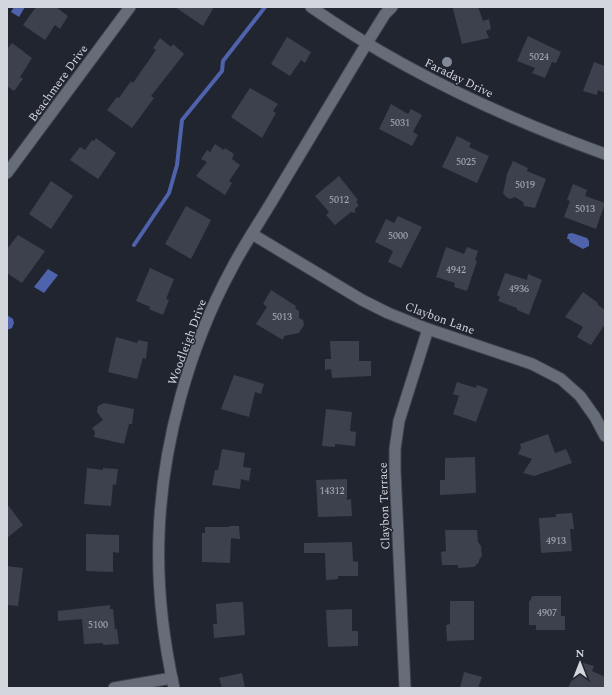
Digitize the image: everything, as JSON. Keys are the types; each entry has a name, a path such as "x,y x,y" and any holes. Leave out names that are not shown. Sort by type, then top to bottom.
{"street":[{"name":"Beachmere Drive","path":"7,173 130,7"},
{"name":"Faraday Drive","path":"311,7 367,43 425,76 468,98 521,122 605,154"},
{"name":"Woodleigh Drive","path":"173,683 166,645 159,573 159,535 162,493 168,454 176,413 188,372 202,334 232,267 367,43 392,7"},
{"name":"Claybon Lane","path":"252,234 362,300 388,313 532,364 562,379 580,396 595,417 605,436"},
{"name":"Claybon Terrace","path":"405,688 395,449 399,421 428,328"},
{"path":"114,688 173,683"}],"water":[{"path":"14,7 25,7 19,17 11,12"},
{"path":"572,233 587,238 589,241 589,246 583,249 570,242 569,239 567,239 568,234"},
{"path":"48,269 58,275 44,293 34,287"},
{"path":"7,315 13,319 14,323 12,328 7,330"}],"building":[{"path":"36,7 56,7 68,16 60,29 55,25 45,40 23,25"},
{"path":"175,7 214,7 203,26"},
{"path":"453,7 478,7 483,21 489,19 491,29 486,31 489,38 462,44"},
{"path":"528,36 561,52 556,63 552,62 545,78 532,73 535,68 517,61"},
{"path":"287,37 311,52 305,63 301,60 290,76 271,64"},
{"path":"160,38 171,47 173,44 184,54 151,96 154,98 132,128 107,110 117,97 119,98 131,81 133,83 156,50 153,48"},
{"path":"12,43 32,58 20,77 23,79 14,91 7,86 7,49"},
{"path":"594,62 605,66 605,93 598,90 597,95 583,91"},
{"path":"250,88 278,104 273,111 276,113 262,138 231,117"},
{"path":"391,104 408,114 411,109 422,115 413,132 418,135 412,146 379,129"},
{"path":"457,136 471,143 469,147 489,156 477,183 442,167"},
{"path":"96,138 116,153 98,179 70,160 80,147 85,150 92,140 94,141"},
{"path":"215,144 234,154 232,159 240,165 229,181 232,183 225,195 196,176 207,162 201,159 207,150 210,152"},
{"path":"513,161 528,168 527,171 546,179 535,208 524,206 523,202 515,197 510,199 503,193 507,174"},
{"path":"339,176 358,200 356,202 359,205 355,209 355,213 351,212 335,225 326,215 329,212 315,196"},
{"path":"51,181 73,196 51,229 29,214"},
{"path":"573,184 587,190 585,196 605,203 596,229 564,217 570,201 567,200"},
{"path":"186,206 211,220 191,259 165,244"},
{"path":"398,216 422,227 401,268 388,262 393,251 375,242 386,219 394,223"},
{"path":"18,235 45,251 22,283 7,273 7,249"},
{"path":"446,247 464,254 467,247 478,251 475,260 477,261 467,291 454,287 455,283 436,277"},
{"path":"150,268 174,279 166,299 169,300 163,315 136,301"},
{"path":"505,273 527,280 528,274 542,280 529,315 517,310 517,308 498,301 500,297 497,295"},
{"path":"271,290 296,306 295,308 299,311 299,318 303,320 304,325 299,333 284,336 283,340 256,324 267,307 263,304"},
{"path":"583,292 605,310 605,324 591,345 577,337 583,327 565,317"},
{"path":"116,337 137,343 138,340 148,342 146,359 143,358 137,379 108,372"},
{"path":"330,341 359,341 359,361 371,361 371,376 332,378 331,369 325,370 325,359 331,359"},
{"path":"234,375 264,384 261,394 255,392 249,417 221,409"},
{"path":"457,382 476,388 477,385 488,389 476,422 453,414 459,396 453,394"},
{"path":"104,403 134,409 132,424 129,424 124,444 94,437 95,432 92,428 103,420 97,412 98,406"},
{"path":"326,409 352,412 350,431 356,432 355,446 335,444 335,447 322,446"},
{"path":"548,434 555,453 566,449 572,463 534,476 523,473 532,459 518,454 521,448 520,444"},
{"path":"222,449 245,453 243,467 251,468 249,481 241,479 240,489 212,485 215,470 218,470"},
{"path":"475,457 476,493 440,495 440,480 445,480 445,458"},
{"path":"87,468 103,470 103,468 118,469 116,485 113,484 111,506 84,504"},
{"path":"347,479 347,500 351,499 352,516 318,517 316,480"},
{"path":"7,504 23,525 7,538"},
{"path":"572,513 574,529 570,529 572,551 541,553 539,518 556,517 556,514"},
{"path":"239,526 240,539 231,538 230,563 202,562 202,533 205,533 205,527"},
{"path":"445,530 477,530 478,542 481,546 482,556 474,567 458,568 458,565 442,565 441,552 446,551"},
{"path":"86,534 119,535 119,553 113,552 113,572 86,571"},
{"path":"352,542 353,561 358,562 358,576 338,576 338,579 326,580 325,553 304,553 304,543"},
{"path":"7,566 23,568 18,606 7,605"},
{"path":"532,596 561,596 561,616 565,616 565,630 536,630 536,625 529,625 529,602"},
{"path":"450,601 474,601 474,640 447,641 446,625 450,624"},
{"path":"243,602 245,635 214,638 213,624 217,624 216,604"},
{"path":"110,605 110,609 113,609 115,629 117,629 119,644 84,644 82,619 58,621 58,611"},
{"path":"352,609 352,631 358,631 358,646 328,647 326,610"},
{"path":"580,662 594,666 592,671 605,677 605,688 568,688"},
{"path":"464,672 482,677 478,688 460,688"},
{"path":"242,673 245,688 222,688 219,678"}],"waterway":[{"path":"134,245 169,193 177,165 182,120 222,71 223,61 265,7"}]}
